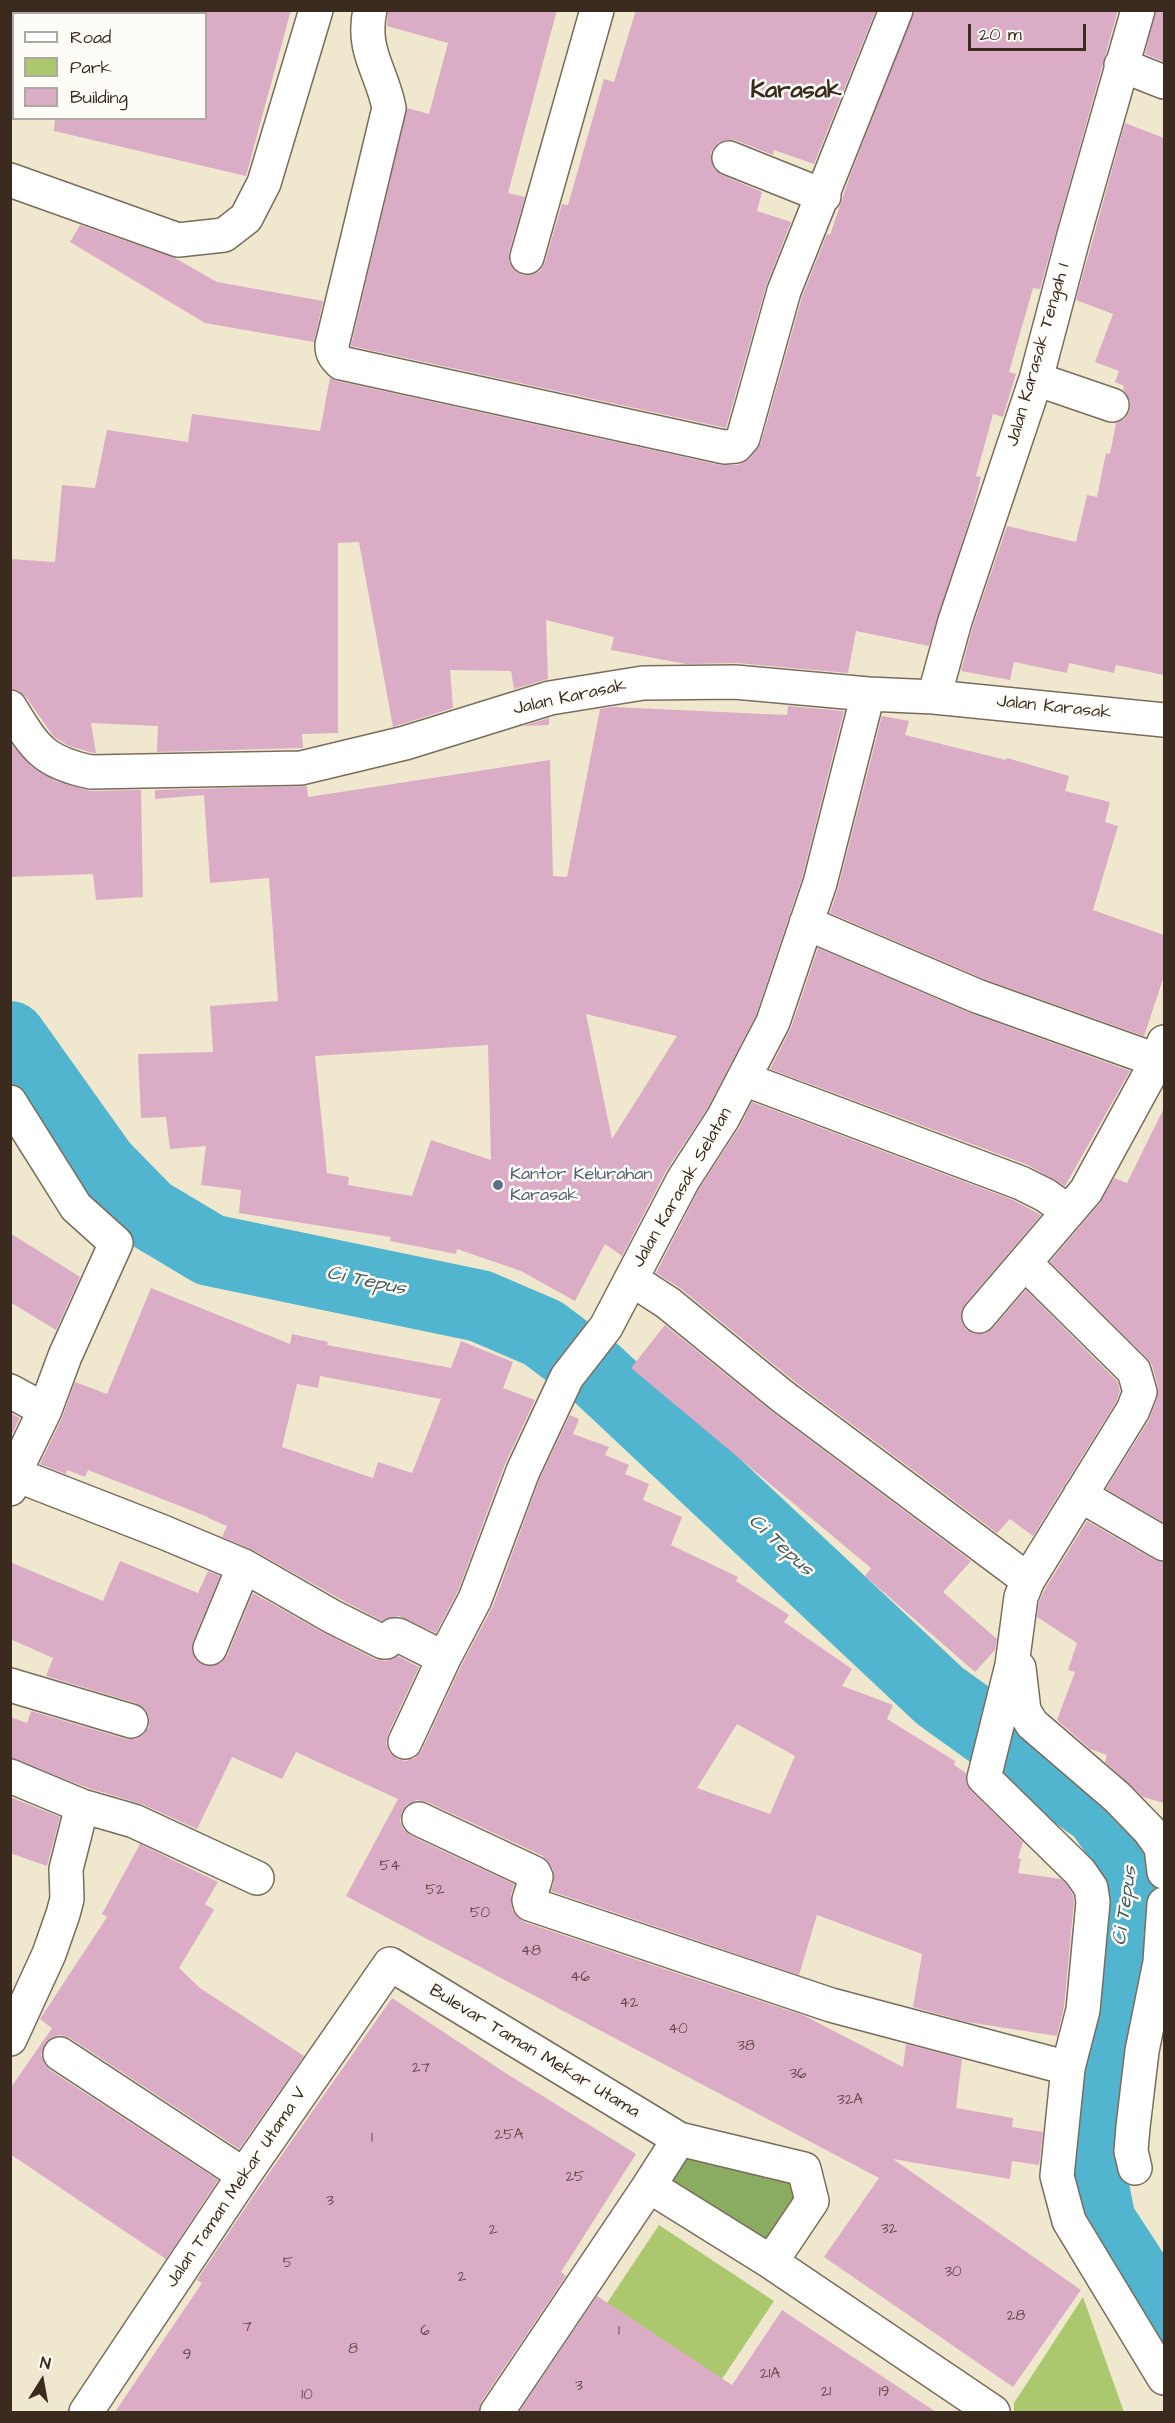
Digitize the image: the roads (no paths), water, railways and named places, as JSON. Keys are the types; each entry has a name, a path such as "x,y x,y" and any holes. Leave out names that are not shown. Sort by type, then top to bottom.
{"street":[{"path":"10,180 178,240 224,235 246,218 264,183 316,10"},
{"path":"370,10 367,34 369,50 386,93 389,108 332,345 332,353 341,363 724,447 736,446 743,438 784,291 824,196 896,10"},
{"path":"527,257 597,10"},
{"name":"Jalan Karasak Tengah I","path":"934,697 955,621 1036,379 1138,10"},
{"path":"1121,65 1164,82"},
{"path":"729,158 824,196"},
{"path":"1036,379 1112,405"},
{"name":"Jalan Karasak","path":"10,707 28,737 43,754 67,767 91,772 301,768 405,742 550,698 643,683 735,682 868,694 934,697 1164,720"},
{"name":"Jalan Karasak Selatan","path":"868,694 820,883 773,1022 723,1119 682,1180 631,1279 668,1303 782,1396 1028,1580"},
{"path":"806,923 977,996 1162,1055 1086,1191 979,1316"},
{"path":"744,1079 1021,1183 1045,1195 1068,1211"},
{"path":"10,1102 76,1207 116,1244 12,1481 163,1532 244,1566 333,1617 383,1642 398,1635 444,1658"},
{"path":"1025,1263 1134,1371 1140,1392 1133,1410 1028,1580 1021,1597 1012,1665 984,1778 1080,1872 1091,1888 1093,1902 1083,2010 1068,2068 1057,2176 1069,2221 1164,2378"},
{"path":"405,1742 444,1658 475,1599 524,1471 567,1377 606,1327 631,1279"},
{"path":"10,1391 45,1410"},
{"path":"1080,1495 1164,1545"},
{"path":"210,1648 244,1566"},
{"path":"1012,1665 1018,1667 1024,1711 1032,1724 1117,1797 1149,1830 1161,1847 1164,1872"},
{"path":"10,1685 131,1721"},
{"path":"10,1776 82,1806 134,1821 257,1878"},
{"path":"10,2039 49,1954 63,1914 67,1899 66,1869 82,1806"},
{"path":"419,1819 534,1873 536,1877 529,1900 530,1904 831,2005 1068,2068"},
{"path":"1135,2168 1131,2151 1132,2127 1153,2061 1164,1904"},
{"name":"Bulevar Taman Mekar Utama","path":"390,1964 679,2139 804,2169 812,2200 771,2262"},
{"name":"Jalan Taman Mekar Utama V","path":"86,2412 244,2175 390,1964"},
{"path":"60,2054 244,2175"},
{"path":"497,2412 679,2139"},
{"path":"649,2186 771,2262 993,2412"}],"waterway":[{"name":"Ci Tepus","path":"10,1037 102,1166 148,1213 210,1250 480,1306 543,1333 596,1373 940,1696 1100,1811 1133,1857 1130,1899 1090,2171 1100,2222 1164,2320"}],"place":[{"name":"Kantor Kelurahan Karasak","path":"498,1185"}],"district":[{"name":"Karasak","path":"796,92"}]}
